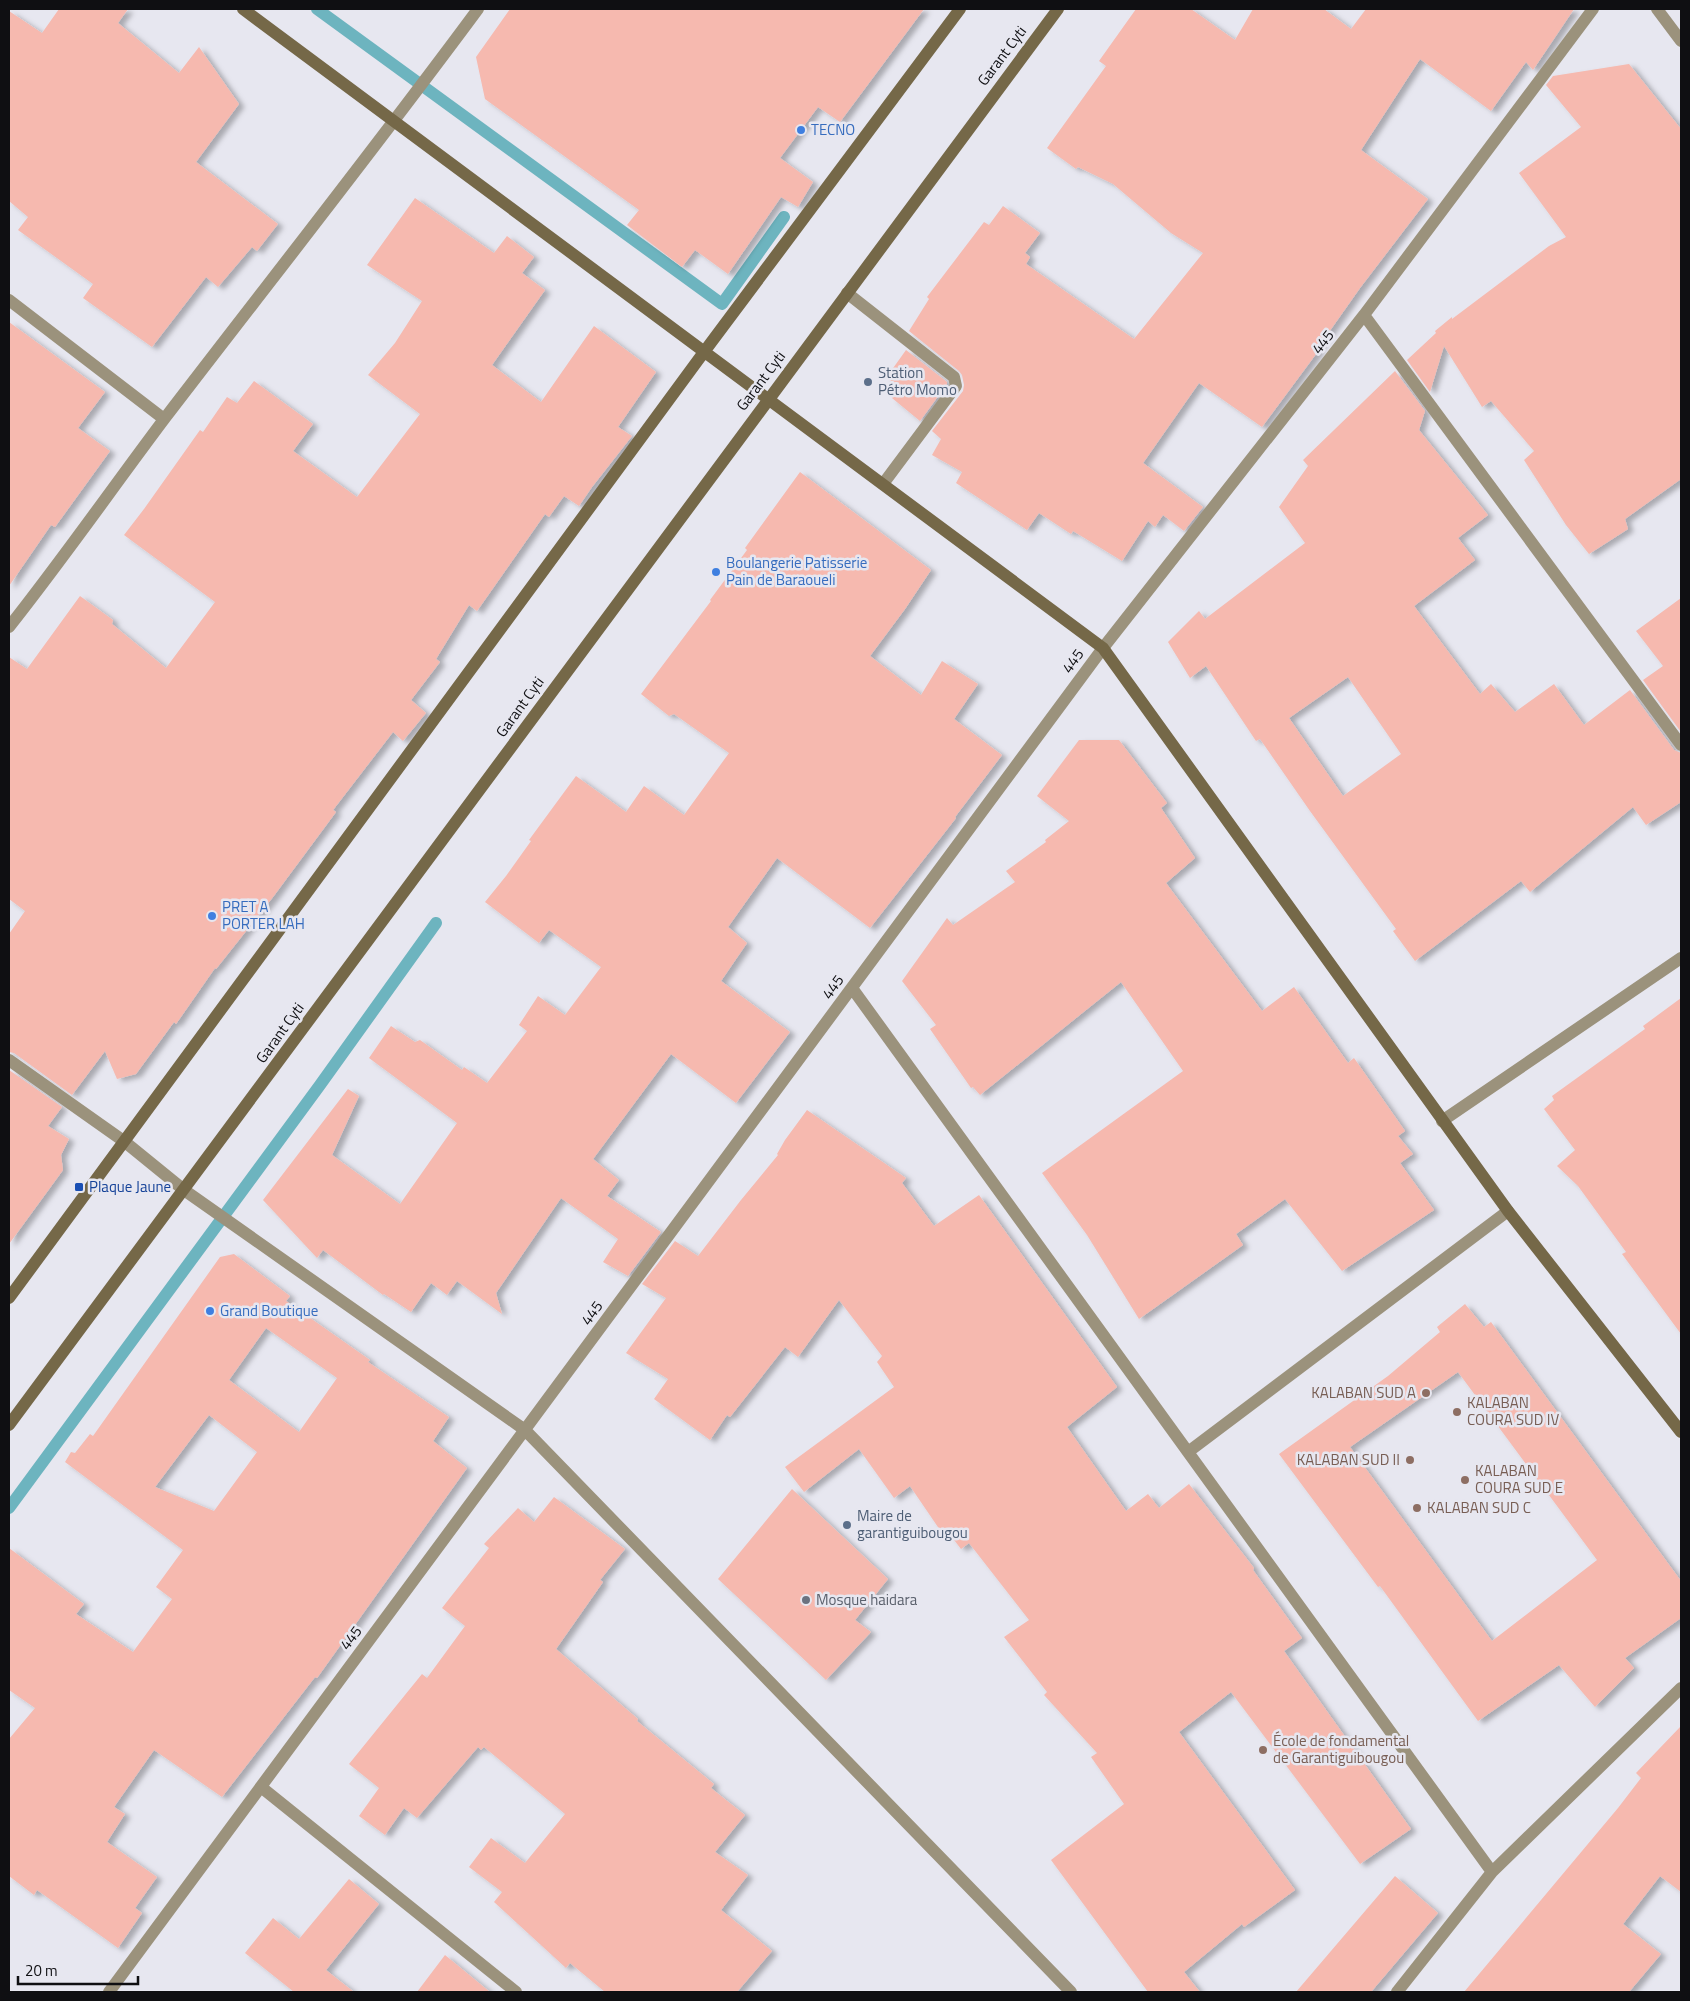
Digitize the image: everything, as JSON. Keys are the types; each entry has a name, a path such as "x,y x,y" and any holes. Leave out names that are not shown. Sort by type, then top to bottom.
{"main road":[{"path":"243,9 1103,648 1508,1211 1681,1432"},
{"path":"9,1298 704,352 960,9"},
{"name":"Garant Cyti","path":"9,1425 1058,9"}],"street":[{"path":"9,627 45,582 164,419 395,122 478,9"},
{"name":"445","path":"109,1992 1103,648 1364,315 1593,9"},
{"path":"1657,9 1681,41"},
{"path":"847,293 954,376 956,386 882,484"},
{"path":"9,300 164,419"},
{"path":"1364,315 1681,745"},
{"path":"1442,1121 1681,958"},
{"path":"852,988 1492,1872"},
{"path":"9,1060 125,1142 184,1190 525,1430 1071,1992"},
{"path":"1188,1452 1508,1211"},
{"path":"1397,1992 1492,1872 1681,1688"},
{"path":"261,1786 516,1992"}],"building":[{"path":"59,9 128,9 118,23 179,73 199,47 239,104 196,162 278,224 257,251 252,247 218,287 206,277 152,347 83,298 93,284 18,230 28,217 9,201 9,11 42,33"},
{"path":"510,9 924,9 840,122 818,107 780,158 813,182 798,207 781,197 728,274 695,250 682,267 627,225 639,210 485,99 476,57"},
{"path":"1136,9 1191,9 1235,40 1253,9 1324,9 1351,29 1366,9 1574,9 1533,70 1526,62 1491,111 1420,59 1361,150 1428,199 1360,288 1317,349 1319,350 1262,427 1199,383 1143,463 1203,507 1184,531 1163,515 1155,527 1148,521 1122,561 1073,531 1071,534 1039,513 1027,530 956,483 962,472 932,455 941,439 932,431 963,391 962,375 909,331 929,299 927,297 984,222 989,225 1003,206 1040,233 1025,253 1030,257 1026,264 1134,339 1203,253 1171,233 1113,184 1078,167 1076,169 1047,148 1106,66 1099,61"},
{"path":"1629,64 1681,129 1681,479 1625,519 1628,529 1589,554 1566,525 1524,460 1534,451 1491,401 1482,407 1444,346 1430,392 1407,360 1436,333 1435,331 1452,317 1452,319 1549,246 1566,237 1519,173 1581,127 1546,85 1553,76"},
{"path":"415,198 494,253 507,236 534,257 522,273 545,290 492,365 541,402 594,326 656,372 618,427 632,436 579,506 564,496 549,517 545,514 477,611 469,605 436,659 440,662 411,700 426,713 403,741 393,732 333,810 336,812 273,897 215,968 176,1024 174,1022 136,1074 117,1079 105,1051 72,1095 14,1053 9,1052 9,934 25,911 9,899 9,657 27,669 80,596 113,620 112,624 166,668 215,602 124,535 200,430 203,432 227,397 237,403 254,381 313,424 293,451 357,497 420,414 368,375 395,343 422,301 367,265"},
{"path":"9,322 105,392 78,428 110,451 55,527 51,525 9,586"},
{"path":"906,350 947,382 920,421 892,398 900,386 886,378"},
{"path":"1395,371 1425,411 1419,430 1488,515 1458,538 1475,560 1414,606 1480,694 1491,684 1515,712 1554,684 1584,725 1630,690 1674,750 1681,753 1681,802 1646,825 1633,807 1530,892 1521,881 1415,961 1393,931 1396,929 1260,739 1256,741 1206,666 1190,678 1168,642 1199,611 1205,619 1305,543 1279,507 1308,466 1303,460","holes":["1348,677 1401,754 1343,796 1289,718"]},
{"path":"800,472 931,570 870,656 921,695 942,661 978,684 954,719 1002,755 956,818 870,928 777,858 728,927 747,943 721,981 790,1032 736,1103 671,1054 593,1159 619,1180 607,1196 661,1232 628,1276 603,1262 618,1239 561,1198 496,1293 502,1314 457,1281 447,1295 431,1283 411,1312 383,1295 323,1250 317,1258 263,1200 348,1089 359,1096 332,1155 400,1204 457,1123 369,1058 391,1026 415,1042 420,1040 462,1070 464,1067 487,1083 527,1031 519,1025 538,996 565,1015 601,967 549,930 539,943 485,902 506,876 531,841 529,840 576,776 626,812 644,786 684,815 729,753 674,714 669,716 641,694 711,601 747,550 745,548"},
{"path":"1681,598 1681,732 1643,680 1663,666 1636,631"},
{"path":"1079,740 1119,740 1167,803 1161,808 1195,858 1166,883 1262,1011 1294,987 1348,1063 1354,1058 1405,1131 1398,1136 1413,1154 1400,1163 1434,1210 1342,1271 1285,1199 1236,1234 1243,1245 1139,1319 1087,1235 1042,1173 1183,1071 1121,982 980,1095 973,1087 971,1088 930,1029 936,1025 902,981 947,918 953,925 1015,882 1006,871 1046,842 1045,840 1069,821 1037,796"},
{"path":"1681,998 1681,1334 1622,1254 1626,1252 1578,1186 1557,1166 1575,1150 1544,1109 1554,1100 1552,1096 1645,1029 1643,1026"},
{"path":"9,1070 62,1107 48,1126 69,1139 61,1155 63,1170 9,1244"},
{"path":"807,1110 906,1178 902,1183 934,1226 979,1195 1117,1387 1067,1427 1126,1511 1148,1494 1159,1508 1189,1484 1254,1568 1253,1570 1302,1638 1284,1651 1411,1829 1360,1864 1231,1692 1179,1732 1295,1890 1244,1927 1242,1924 1184,1972 1200,1992 1148,1992 1051,1860 1124,1804 1091,1757 1097,1753 1044,1695 1047,1692 1004,1637 1029,1620 969,1543 961,1549 948,1532 942,1533 910,1486 894,1498 859,1449 804,1492 785,1467 894,1387 877,1362 882,1356 839,1300 798,1357 785,1347 730,1417 727,1415 710,1440 654,1399 668,1379 626,1353 666,1298 642,1284 675,1241 698,1256 778,1155 785,1140"},
{"path":"234,1254 290,1296 286,1301 370,1360 368,1362 449,1417 433,1441 467,1468 317,1678 315,1677 222,1797 154,1750 114,1807 125,1814 107,1842 157,1877 135,1908 142,1913 118,1948 37,1890 34,1895 9,1876 9,1739 35,1708 9,1690 9,1548 84,1604 76,1614 133,1652 172,1599 156,1587 183,1550 65,1462 71,1452 75,1453 90,1434 93,1436 220,1257","holes":["266,1328 337,1378 299,1432 229,1380","209,1415 257,1452 214,1511 155,1487"]},
{"path":"1465,1304 1484,1327 1491,1322 1681,1581 1681,1618 1625,1658 1634,1668 1595,1707 1559,1665 1478,1721 1380,1586 1378,1587 1279,1454 1388,1376 1440,1332 1437,1327","holes":["1458,1372 1597,1560 1492,1641 1350,1447"]},
{"name":"Mosque haidara","path":"792,1489 888,1579 855,1620 871,1632 826,1680 718,1579"},
{"path":"554,1497 625,1549 600,1580 603,1582 556,1649 638,1719 637,1721 714,1784 711,1788 745,1815 715,1852 748,1875 721,1910 772,1951 737,1992 605,1992 570,1963 566,1968 494,1902 502,1892 469,1867 491,1838 525,1863 565,1814 484,1747 481,1750 478,1747 417,1818 404,1808 385,1835 359,1816 379,1788 349,1764 422,1674 427,1678 465,1626 442,1608 489,1548 484,1544 518,1508 534,1522"},
{"path":"1681,1726 1681,1892 1660,1876 1623,1924 1661,1954 1629,1992 1464,1992 1618,1808 1641,1778 1636,1773"},
{"path":"1395,1876 1438,1913 1371,1992 1296,1992"},
{"path":"349,1879 379,1904 326,1970 354,1992 294,1992 245,1953 273,1918 299,1939"},
{"path":"445,1955 490,1992 417,1992"}],"waterway":[{"path":"317,9 722,304 784,217"},
{"path":"9,1508 320,1085 436,923"}],"place":[{"name":"TECNO","path":"801,130"},
{"name":"Station Pétro Momo","path":"868,382"},
{"name":"Boulangerie Patisserie Pain de Baraoueli","path":"716,572"},
{"name":"PRET A PORTER LAH","path":"212,916"},
{"name":"Plaque Jaune","path":"79,1187"},
{"name":"Grand Boutique","path":"210,1311"},
{"name":"KALABAN SUD A","path":"1426,1393"},
{"name":"KALABAN COURA SUD IV","path":"1457,1412"},
{"name":"KALABAN SUD II","path":"1410,1460"},
{"name":"KALABAN COURA SUD E","path":"1465,1480"},
{"name":"KALABAN SUD C","path":"1417,1508"},
{"name":"Maire de garantiguibougou","path":"847,1525"},
{"name":"Mosque haidara","path":"806,1600"},
{"name":"École de fondamental de Garantiguibougou","path":"1263,1750"}]}
